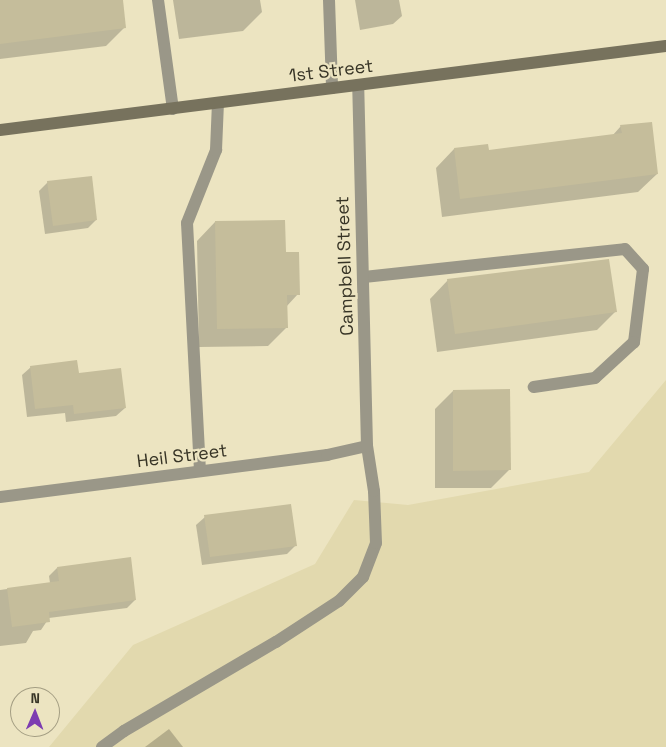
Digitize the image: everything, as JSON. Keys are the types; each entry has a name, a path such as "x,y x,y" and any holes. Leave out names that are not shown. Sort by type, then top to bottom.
{"street":[{"path":"158,0 173,109"},
{"path":"328,0 332,88"},
{"name":"1st Street","path":"0,130 666,46"},
{"name":"Campbell Street","path":"102,747 124,731 276,642 339,601 363,577 376,543 374,491 367,446 358,85"},
{"path":"200,471 188,223 216,150 218,103"},
{"path":"364,277 625,250 642,269 634,342 595,378 534,387"},
{"name":"Heil Street","path":"0,497 326,455 367,446"}],"shaded area":[{"path":"666,380 666,747 49,747 57,737 60,737 60,734 133,645 315,564 354,500 408,505 589,472"}],"building":[{"path":"0,0 123,0 126,28 0,44"},
{"path":"652,122 658,174 460,199 454,148 488,144 489,150 622,133 620,125"},
{"path":"92,176 97,220 53,226 47,181"},
{"path":"285,220 286,252 299,252 300,295 287,295 288,328 217,329 215,221"},
{"path":"609,259 617,312 455,334 447,279"},
{"path":"77,360 79,373 121,368 126,408 74,414 73,405 35,409 30,366"},
{"path":"510,389 511,470 453,471 453,390"},
{"path":"291,504 297,546 210,557 204,515"},
{"path":"131,557 136,600 49,612 50,622 12,627 7,588 59,581 57,567"}]}
